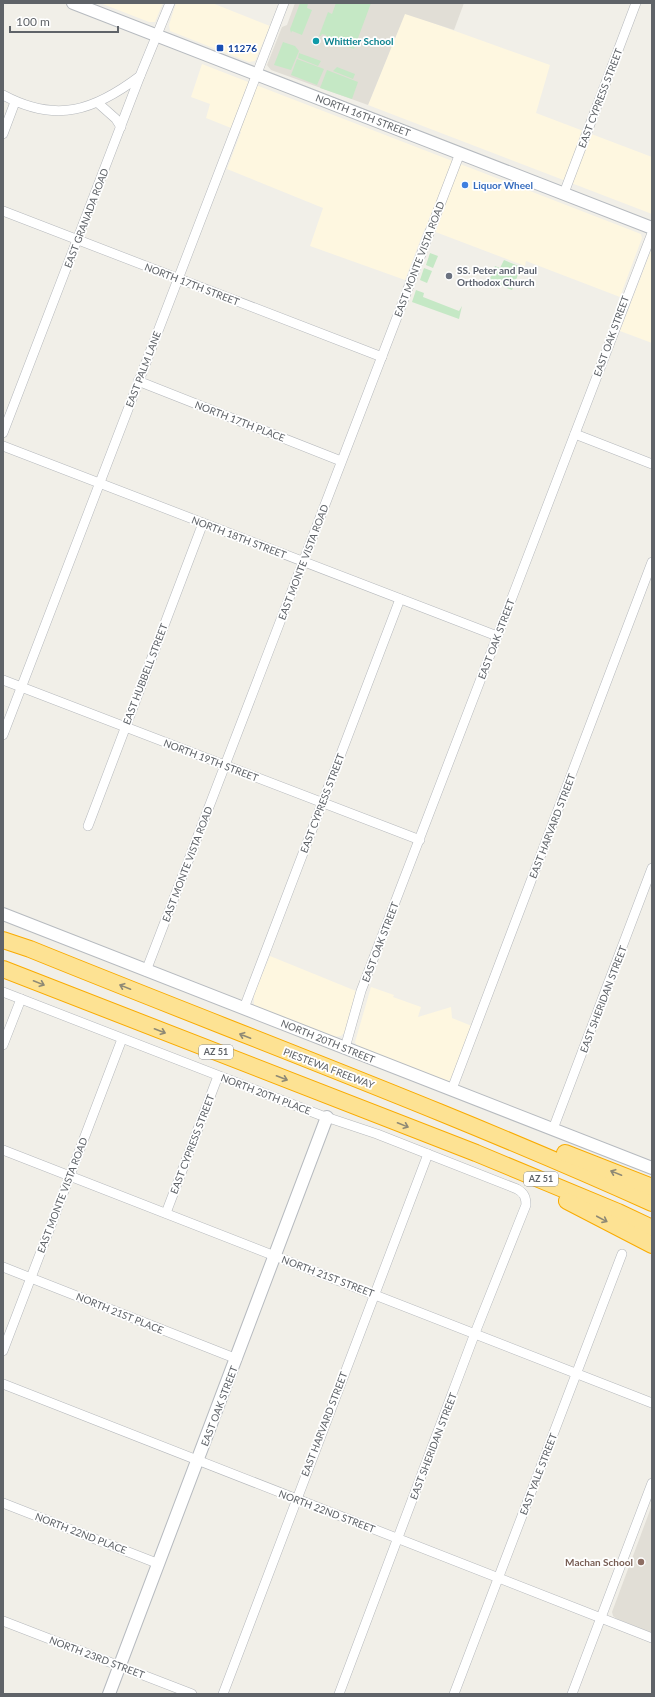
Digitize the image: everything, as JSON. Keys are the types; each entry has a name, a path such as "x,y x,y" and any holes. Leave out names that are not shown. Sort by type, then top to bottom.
{"highway":[{"path":"3,936 30,949"},
{"name":"PIESTEWA FREEWAY","path":"3,940 30,949 218,1025 438,1111 580,1170 652,1203"},
{"name":"AZ 51","path":"3,969 523,1172 652,1228"},
{"path":"438,1111 488,1124 652,1187"},
{"path":"428,1135 473,1160 567,1200 652,1245"}],"street":[{"name":"NORTH 16TH STREET","path":"73,3 652,228"},
{"name":"EAST GRANADA ROAD","path":"3,433 140,76 170,3"},
{"name":"EAST PALM LANE","path":"3,735 284,3"},
{"name":"EAST CYPRESS STREET","path":"564,193 636,3"},
{"path":"3,95 15,102 38,108 64,110 78,109 98,103 118,92 140,76"},
{"path":"3,134 15,102"},
{"path":"98,103 116,120 121,127"},
{"name":"EAST MONTE VISTA ROAD","path":"146,971 460,153"},
{"name":"NORTH 17TH STREET","path":"3,211 382,357"},
{"name":"EAST OAK STREET","path":"345,1048 361,991 652,233"},
{"name":"NORTH 17TH PLACE","path":"138,381 341,461"},
{"path":"575,434 652,464"},
{"name":"NORTH 18TH STREET","path":"3,446 497,636"},
{"name":"EAST HUBBELL STREET","path":"88,826 203,523"},
{"name":"EAST HARVARD STREET","path":"452,1089 652,562"},
{"name":"EAST CYPRESS STREET","path":"244,1008 400,599"},
{"name":"NORTH 19TH STREET","path":"3,680 420,840"},
{"name":"EAST SHERIDAN STREET","path":"553,1129 652,868"},
{"name":"NORTH 20TH STREET","path":"3,914 652,1168"},
{"name":"NORTH 20TH PLACE","path":"3,992 327,1118 377,1134 517,1189 523,1192 526,1198"},
{"path":"3,1045 21,999"},
{"name":"EAST MONTE VISTA ROAD","path":"3,1351 122,1039"},
{"name":"EAST CYPRESS STREET","path":"166,1213 218,1076"},
{"name":"EAST OAK STREET","path":"109,1694 327,1118"},
{"name":"NORTH 21ST STREET","path":"3,1150 652,1403"},
{"name":"EAST HARVARD STREET","path":"223,1694 428,1154"},
{"name":"EAST SHERIDAN STREET","path":"339,1694 475,1334 526,1205 526,1198"},
{"name":"EAST YALE STREET","path":"454,1694 622,1254"},
{"name":"NORTH 21ST PLACE","path":"3,1267 237,1359"},
{"name":"NORTH 22ND STREET","path":"3,1384 198,1462 652,1638"},
{"path":"572,1694 652,1483"},
{"name":"NORTH 22ND PLACE","path":"3,1503 159,1564"},
{"name":"NORTH 23RD STREET","path":"3,1621 192,1694"}],"shaded area":[{"path":"100,3 163,3 155,22 149,22"},
{"path":"176,3 212,3 270,26 255,61 249,62 170,31 169,25"},
{"name":"Whittier School","path":"295,3 464,3 454,30 405,14 368,105 271,70 267,65 282,27 287,25"},
{"path":"405,13 550,65 536,113 652,157 652,214 368,105"},
{"path":"202,64 641,234 642,238 620,297 526,261 525,266 425,228 405,280 310,246 323,208 227,169 241,132 206,118 210,104 191,97"},
{"path":"652,248 652,343 620,331"},
{"path":"270,956 356,991 345,1032 341,1036 332,1037 257,1008 254,1005 254,994"},
{"path":"371,987 421,1007 418,1017 451,1007 452,1018 472,1026 453,1077 449,1081 357,1046 355,1042"},
{"name":"Machan School","path":"652,1505 652,1633 617,1619 613,1616 612,1612"}],"green space":[{"path":"300,3 308,3 307,8 312,10 302,35 292,31 291,33 290,29"},
{"path":"336,3 371,3 354,49 325,39 326,35 322,34 319,36 328,12 332,14"},
{"path":"283,42 295,46 299,51 291,70 274,65"},
{"path":"299,53 321,61 318,66 298,58"},
{"path":"297,59 324,69 317,85 291,75"},
{"path":"337,67 355,74 353,79 333,71"},
{"path":"327,70 358,82 352,99 320,88"},
{"path":"430,253 438,256 433,268 426,265"},
{"path":"504,260 521,267 512,290 489,281 495,266 500,268"},
{"path":"424,268 432,271 427,283 420,280"},
{"path":"416,290 424,293 423,297 459,311 462,306 459,319 412,302"}],"place":[{"name":"Whittier School","path":"316,41"},
{"name":"11276","path":"220,48"},
{"name":"Liquor Wheel","path":"465,185"},
{"name":"SS. Peter and Paul Orthodox Church","path":"449,276"},
{"name":"Machan School","path":"641,1562"}]}
